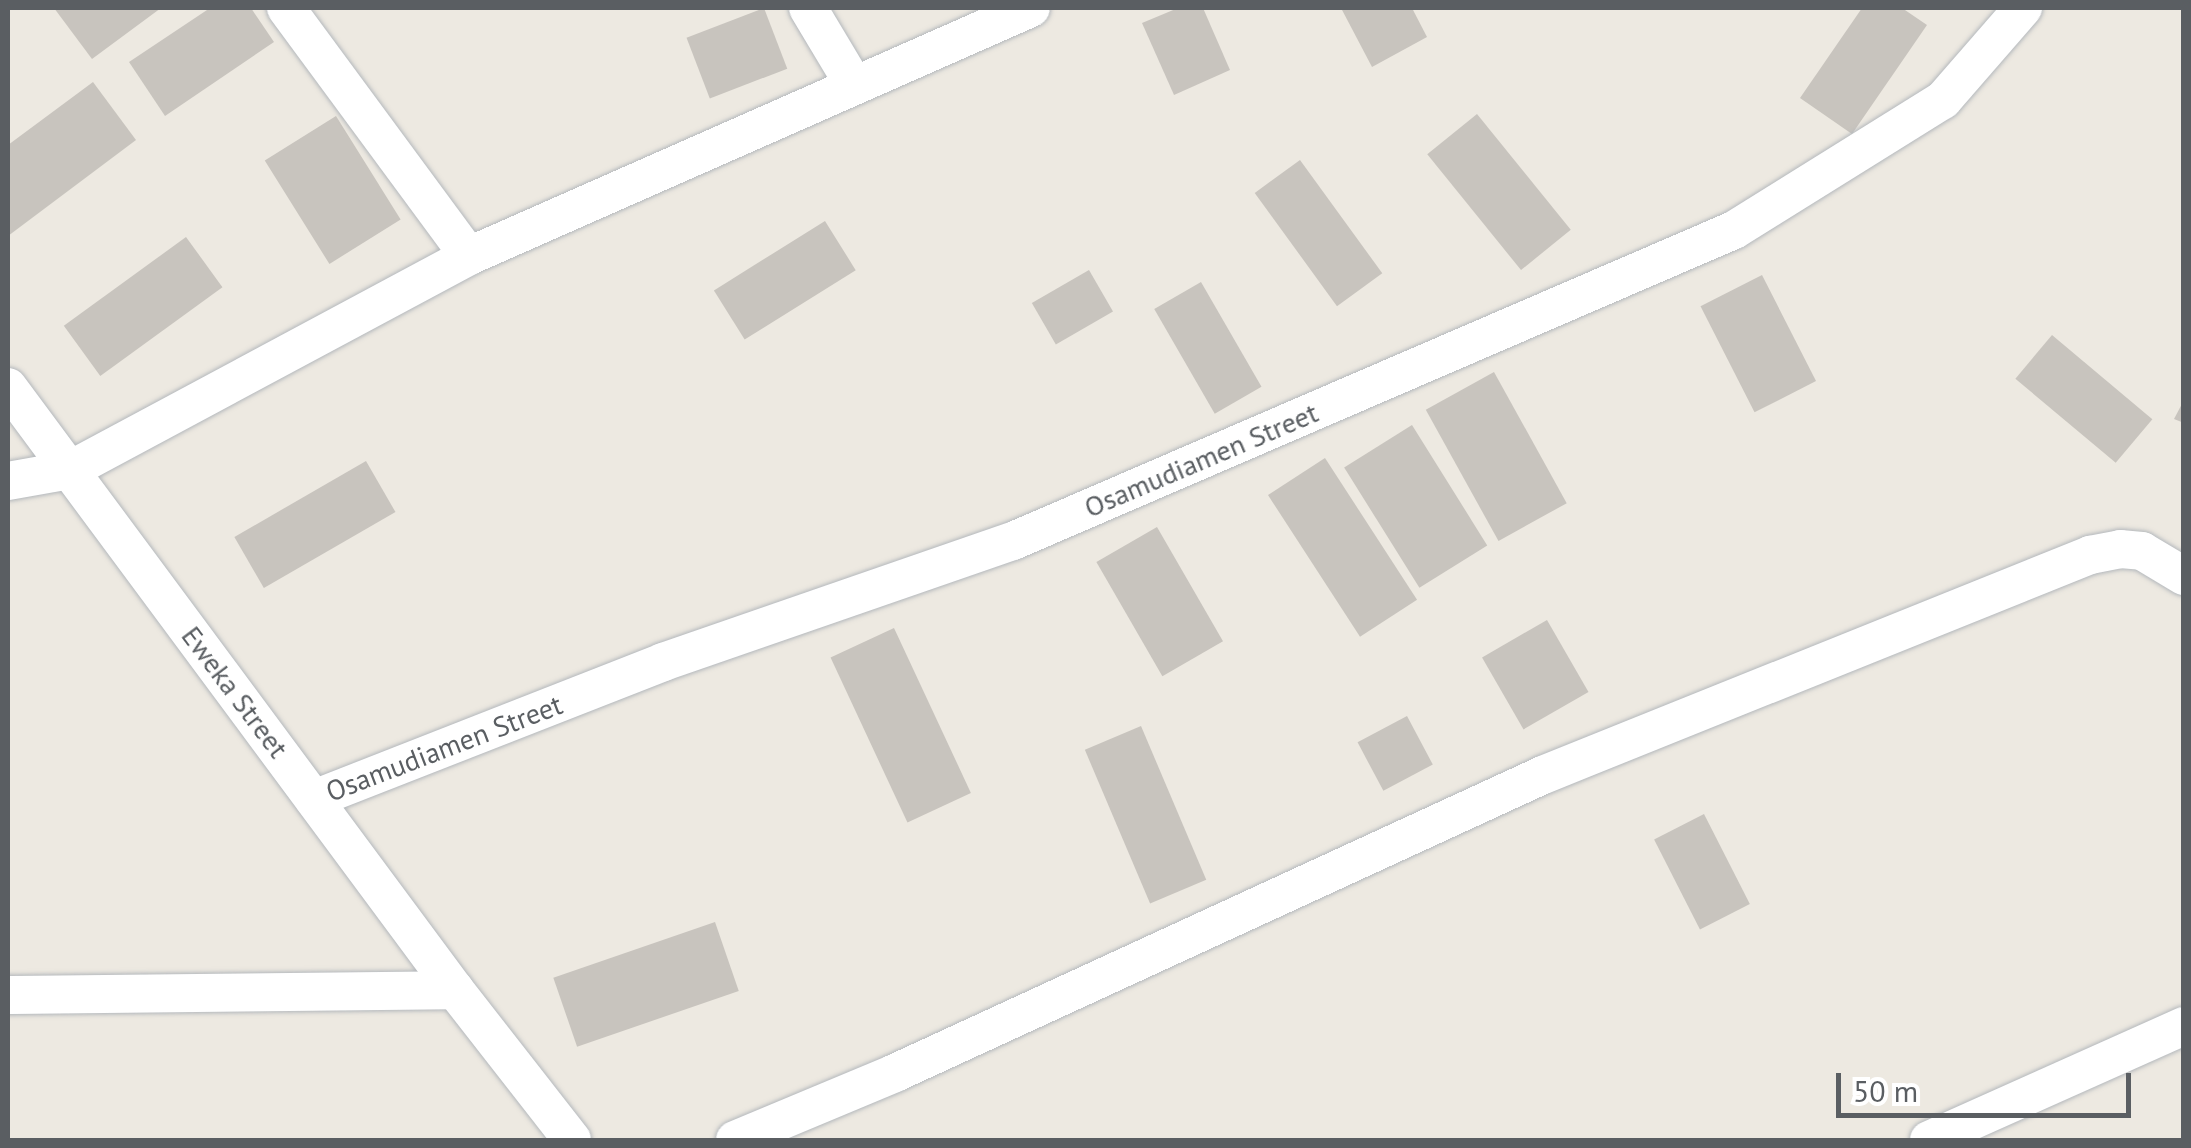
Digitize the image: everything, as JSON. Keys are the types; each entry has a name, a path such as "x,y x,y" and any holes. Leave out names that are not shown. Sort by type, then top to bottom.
{"street":[{"path":"286,8 469,256"},
{"path":"808,8 854,85"},
{"path":"8,481 70,470 469,256 1031,8"},
{"name":"Osamudiamen Street","path":"314,799 663,662 1012,541 1734,230 1943,100 2024,8"},
{"name":"Eweka Street","path":"8,387 454,990 572,1140"},
{"path":"734,1140 896,1072 1543,775 2090,555 2120,548 2142,551 2184,576"},
{"path":"8,996 454,990"},
{"path":"1929,1140 2184,1026"}],"building":[{"path":"54,8 161,8 92,59"},
{"path":"210,8 251,8 274,42 165,116 129,62"},
{"path":"764,8 787,69 710,98 687,38"},
{"path":"1178,8 1203,8 1230,70 1174,95 1142,23"},
{"path":"1341,8 1412,8 1427,37 1372,67"},
{"path":"1862,8 1902,8 1927,25 1852,134 1800,98"},
{"path":"93,82 136,140 8,236 8,145"},
{"path":"1477,114 1571,230 1521,270 1427,154"},
{"path":"336,116 401,219 329,264 265,161"},
{"path":"1300,160 1382,273 1337,306 1255,193"},
{"path":"825,221 856,270 745,340 714,290"},
{"path":"186,237 222,287 100,376 64,326"},
{"path":"1089,270 1113,312 1056,345 1032,303"},
{"path":"1762,275 1816,381 1755,412 1701,306"},
{"path":"1201,282 1262,387 1215,414 1154,309"},
{"path":"2052,335 2152,419 2116,463 2015,379"},
{"path":"1494,372 1567,503 1499,541 1426,410"},
{"path":"2184,400 2184,423 2174,419"},
{"path":"1412,425 1487,545 1419,588 1344,467"},
{"path":"1325,458 1417,600 1360,637 1268,495"},
{"path":"366,461 396,512 264,588 234,537"},
{"path":"1157,527 1223,641 1162,676 1096,562"},
{"path":"1547,620 1588,692 1524,729 1482,658"},
{"path":"894,628 971,793 907,823 831,658"},
{"path":"1407,716 1433,765 1383,791 1358,742"},
{"path":"1141,726 1206,880 1150,904 1085,750"},
{"path":"1704,814 1750,904 1700,929 1654,839"},
{"path":"715,922 739,991 577,1047 553,978"}]}
